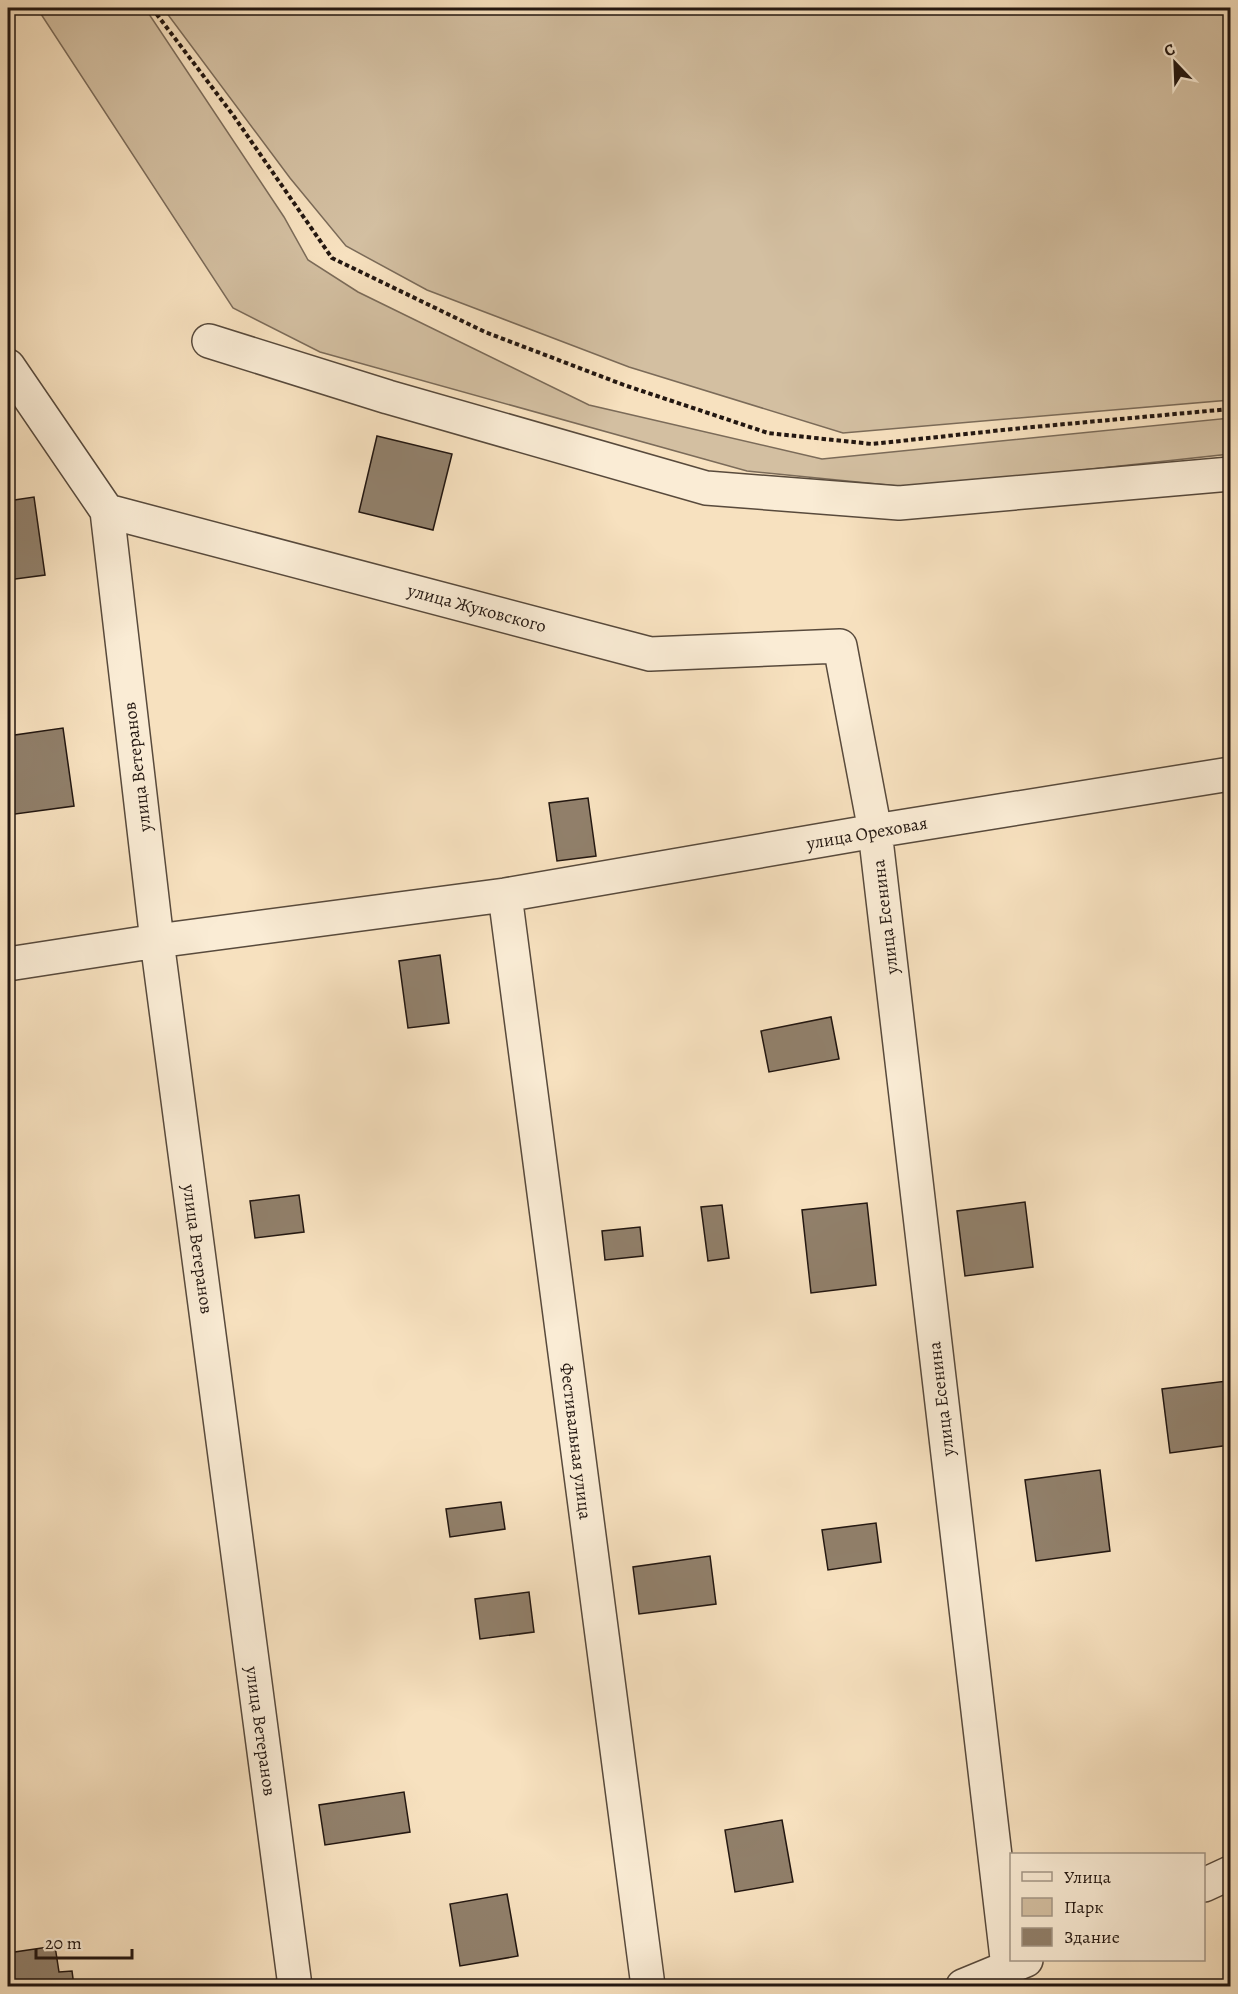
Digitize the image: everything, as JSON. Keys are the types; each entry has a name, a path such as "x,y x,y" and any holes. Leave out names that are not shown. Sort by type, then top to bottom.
{"street":[{"path":"209,341 388,397 706,488 898,503 1230,474"},
{"path":"8,366 107,511"},
{"name":"улица Жуковского","path":"107,511 650,654 840,646 875,831"},
{"name":"улица Ветеранов","path":"107,511 157,941 295,1986"},
{"name":"улица Ореховая","path":"8,964 157,941 505,895 875,831 1230,774"},
{"name":"улица Есенина","path":"875,831 1010,1907"},
{"name":"Фестивальная улица","path":"505,895 648,1986"},
{"path":"963,1986 1017,1963"}],"path":[{"path":"152,8 233,115 332,258 485,332 624,385 768,433 872,444 1230,409"}],"green space":[{"path":"37,8 145,8 284,217 308,260 358,292 589,405 822,459 1230,418 1230,454 918,488 747,471 320,352 233,308"},
{"path":"163,8 1230,8 1230,400 843,433 629,367 427,290 346,246 290,178"}],"building":[{"path":"377,436 452,454 433,530 359,512"},
{"path":"34,497 45,575 8,580 8,501"},
{"path":"63,728 74,806 8,815 8,736"},
{"path":"588,798 596,856 557,861 549,803"},
{"path":"440,955 449,1023 408,1028 399,961"},
{"path":"831,1017 839,1059 769,1072 761,1031"},
{"path":"299,1195 304,1232 255,1238 250,1201"},
{"path":"1025,1202 1033,1267 965,1276 957,1211"},
{"path":"867,1203 876,1285 811,1293 802,1210"},
{"path":"722,1205 729,1258 708,1261 701,1207"},
{"path":"640,1227 643,1256 605,1260 602,1231"},
{"path":"1227,1381 1230,1405 1230,1445 1170,1453 1162,1389"},
{"path":"1100,1470 1110,1551 1036,1561 1025,1480"},
{"path":"501,1502 505,1529 450,1537 446,1509"},
{"path":"876,1523 881,1562 828,1570 822,1530"},
{"path":"710,1556 716,1604 639,1614 633,1567"},
{"path":"529,1592 534,1632 480,1639 475,1599"},
{"path":"404,1792 410,1832 325,1845 319,1805"},
{"path":"782,1820 793,1882 735,1892 725,1830"},
{"path":"507,1894 518,1956 460,1966 450,1904"},
{"path":"55,1946 59,1972 72,1971 74,1986 8,1986 8,1953"}]}
